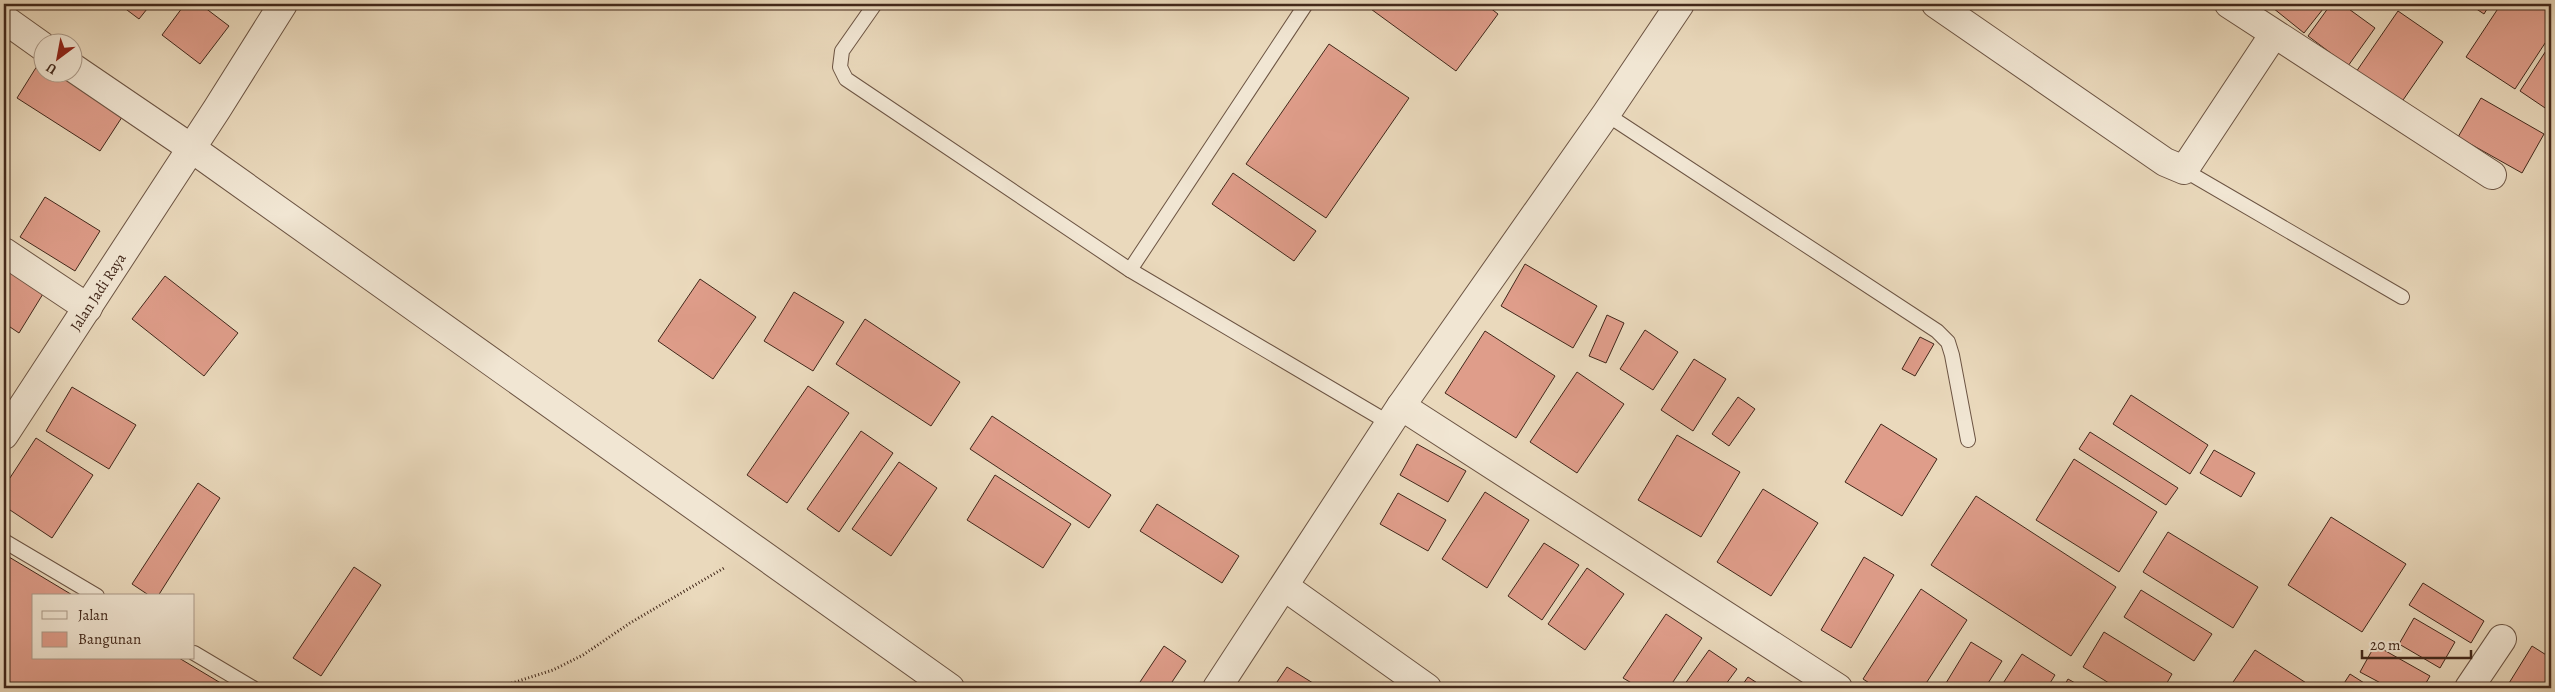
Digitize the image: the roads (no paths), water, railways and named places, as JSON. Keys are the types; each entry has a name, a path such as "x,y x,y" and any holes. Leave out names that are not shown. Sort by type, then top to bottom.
{"street":[{"name":"Jalan Jadi Raya","path":"4,435 88,308 283,4"},
{"path":"1217,688 1396,415 1606,114 1680,4"},
{"path":"1936,4 2165,162 2184,170 2274,34"},
{"path":"2229,4 2492,175"},
{"path":"4,19 32,39"},
{"path":"82,74 191,148 950,688"},
{"path":"4,252 88,308"},
{"path":"1396,415 1838,688"},
{"path":"1284,587 1427,688"},
{"path":"2469,688 2502,639"}],"lane":[{"path":"875,4 842,52 840,67 846,79 1130,270 1396,415"},
{"path":"1130,270 1306,4"},
{"path":"1606,114 1937,331 1948,342 1952,355 1968,440"},
{"path":"2184,170 2402,297"},
{"path":"4,541 94,594"},
{"path":"195,654 253,688"}]}
